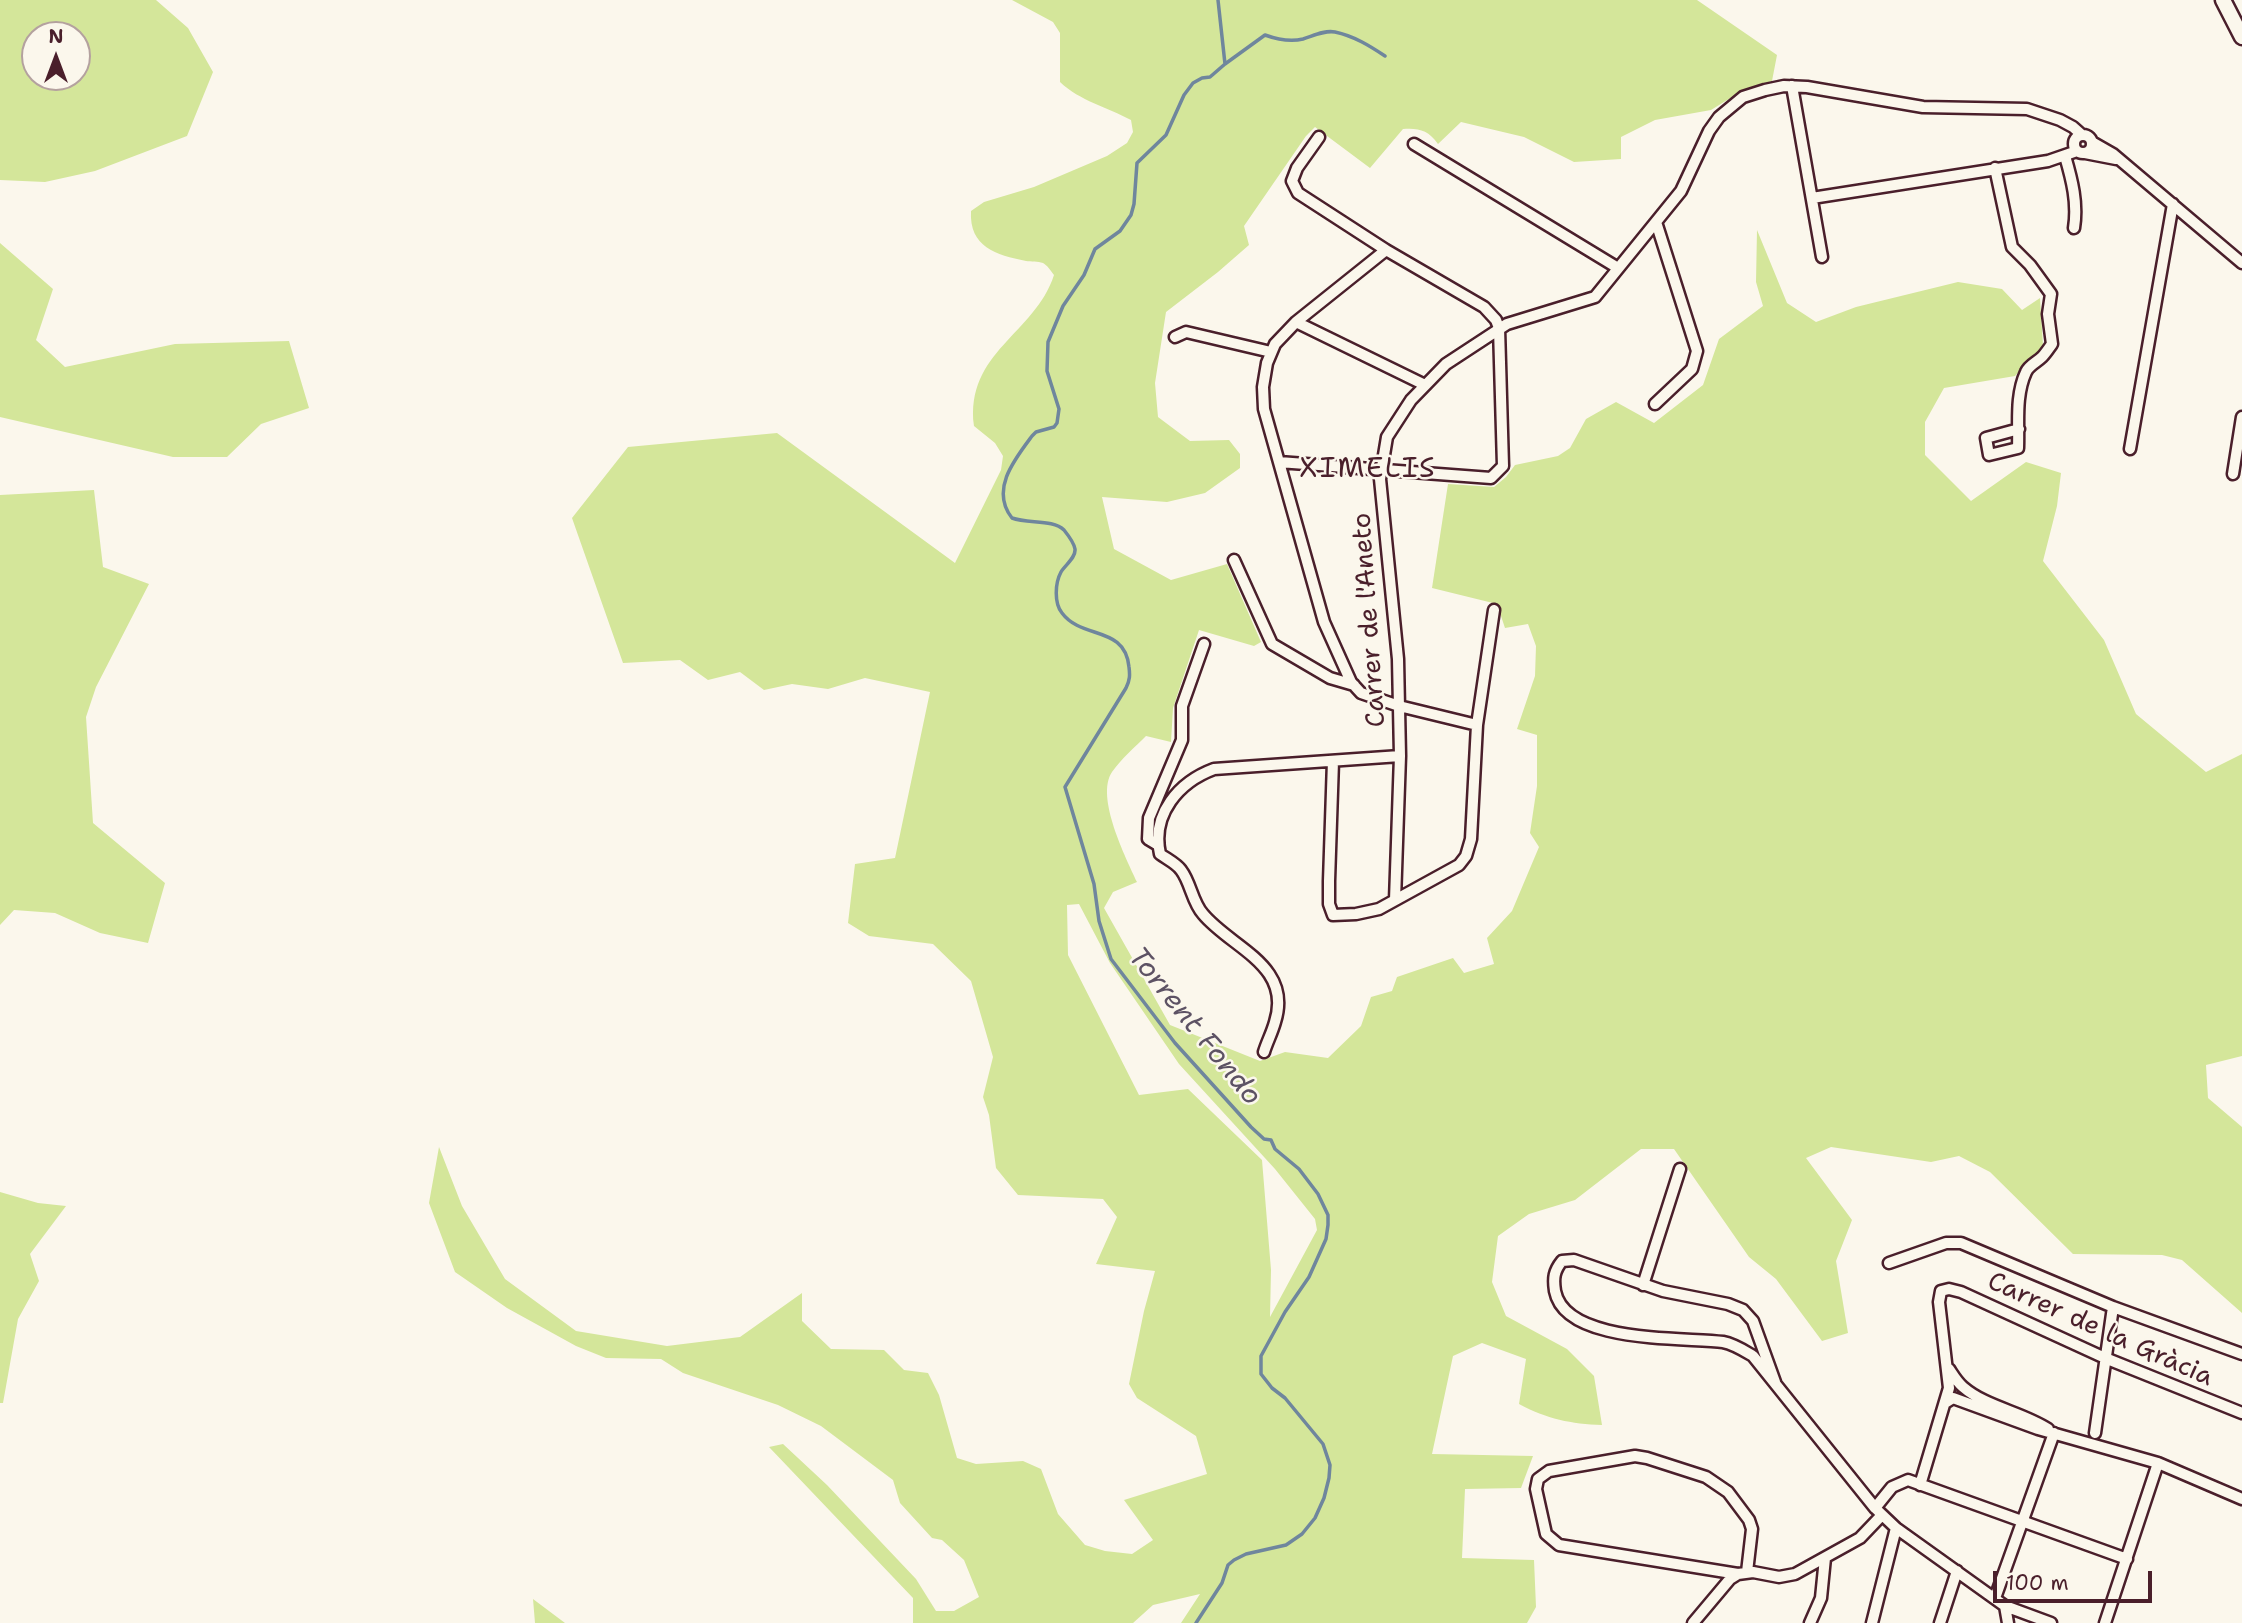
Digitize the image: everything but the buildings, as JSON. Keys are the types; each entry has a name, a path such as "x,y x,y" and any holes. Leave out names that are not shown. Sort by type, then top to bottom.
{"street":[{"path":"2223,0 2242,37"},
{"path":"1792,86 1822,257"},
{"name":"Carrer de l'Aneto","path":"1395,900 1400,756 1398,659 1381,471 1387,437 1411,400 1446,364 1499,328 1595,297 1681,191 1718,117 1743,97 1792,86 1923,107 2027,109 2064,122 2078,145"},
{"path":"1279,461 1491,478 1503,466 1499,328 1496,320 1484,307 1386,250 1298,193 1292,181 1297,167 1320,136"},
{"path":"2078,145 2090,150 2092,142 2118,160 2242,263"},
{"path":"1414,144 1618,268"},
{"path":"1812,198 2048,161 2065,156 2078,145"},
{"path":"2078,145 2118,160"},
{"path":"2065,156 2077,211 2074,228"},
{"path":"1996,168 2012,247 2030,265 2051,294 2048,314 2052,344 2042,357 2027,369 2017,406 2019,429"},
{"path":"2130,449 2173,204"},
{"path":"1655,404 1692,369 1697,351 1656,222"},
{"path":"1358,689 1324,622 1264,409 1263,387 1267,363 1275,344 1296,322 1386,250"},
{"path":"1296,322 1425,385"},
{"path":"1175,337 1186,332 1271,352"},
{"path":"2233,474 2242,417"},
{"path":"1234,560 1272,644 1330,678 1399,706 1477,725"},
{"path":"1333,761 1329,904 1333,915 1379,909 1459,865 1466,856 1471,839 1477,725 1494,610"},
{"path":"1158,845 1148,839 1149,818 1182,740 1182,706 1204,644"},
{"path":"1264,1052 1268,1035 1275,1023 1278,1001 1268,969 1214,926 1199,910 1180,868 1160,854 1160,821 1176,793 1196,776 1214,769 1400,756"},
{"path":"1643,1284 1680,1169"},
{"path":"1889,1263 1947,1243 1961,1243 2113,1307 2242,1354"},
{"path":"1775,1382 1753,1321 1743,1310 1728,1304 1663,1291 1574,1260 1562,1261 1555,1270 1556,1296 1564,1310 1583,1322 1616,1333 1726,1342 1753,1356 1878,1511 1896,1528 2005,1606 2051,1623"},
{"name":"Carrer de la Gràcia","path":"1948,1368 1939,1302 1941,1292 1949,1289 1961,1292 2105,1358 2242,1413"},
{"path":"2095,1433 2113,1307"},
{"path":"1920,1485 1949,1388 1948,1368"},
{"path":"1948,1368 1962,1386 1976,1396 2035,1421 2054,1433"},
{"path":"1945,1402 1953,1398 2017,1422 2158,1463 2242,1499"},
{"path":"1995,1598 2054,1433"},
{"path":"1742,1573 1752,1529 1749,1520 1728,1492 1706,1477 1635,1456 1549,1471 1538,1479 1536,1489 1546,1534 1559,1545 1742,1573 1779,1577 1794,1574 1825,1558 1860,1538 1892,1487 1908,1480 2127,1559"},
{"path":"2105,1623 2158,1463"},
{"path":"1872,1623 1896,1528"},
{"path":"1810,1623 1821,1598 1825,1558"},
{"path":"1940,1623 1957,1571"},
{"path":"1693,1623 1730,1579 1742,1573"},
{"path":"2005,1606 2008,1623"}],"green space":[{"path":"0,0 156,0 188,28 213,72 187,136 95,171 45,182 0,180"},
{"path":"1012,0 1697,0 1777,55 1772,81 1745,89 1711,110 1655,120 1621,137 1621,159 1574,162 1524,137 1461,122 1438,144 1423,131 1403,129 1370,168 1315,127 1244,226 1249,245 1166,312 1155,383 1158,417 1190,441 1229,440 1240,454 1240,468 1205,493 1167,502 1102,497 1114,549 1171,580 1227,564 1261,642 1254,646 1199,630 1173,708 1171,742 1146,736 1116,767 1108,783 1107,796 1114,827 1137,882 1113,892 1104,908 1170,1025 1260,1061 1285,1052 1328,1058 1361,1026 1371,997 1392,991 1397,977 1453,958 1464,973 1494,964 1487,938 1512,911 1539,847 1530,833 1537,786 1537,735 1517,729 1535,676 1536,646 1528,624 1505,628 1497,604 1432,588 1448,484 1494,487 1515,465 1558,456 1570,448 1586,419 1616,402 1654,423 1703,385 1719,339 1763,306 1756,282 1757,230 1787,303 1816,322 1856,307 1958,282 2002,289 2022,310 2040,298 2043,346 2015,376 1944,388 1925,422 1925,455 1971,501 2026,462 2061,473 2057,506 2043,561 2104,640 2136,714 2206,772 2242,754 2242,1056 2206,1065 2208,1098 2242,1127 2242,1313 2182,1260 2162,1255 2073,1254 1990,1172 1959,1156 1931,1162 1831,1147 1806,1158 1852,1220 1836,1261 1848,1333 1822,1341 1776,1279 1749,1257 1674,1149 1641,1149 1575,1200 1529,1214 1498,1236 1492,1282 1506,1316 1567,1349 1594,1376 1602,1425 1559,1420 1519,1404 1526,1359 1482,1343 1453,1356 1432,1454 1533,1456 1521,1488 1465,1489 1462,1558 1534,1560 1536,1607 1527,1623 1181,1623 1200,1594 1153,1605 1133,1623 913,1623 913,1598 769,1447 783,1444 827,1485 916,1579 936,1611 954,1611 979,1597 964,1560 942,1540 932,1538 900,1503 893,1480 821,1426 778,1405 683,1373 661,1359 606,1358 576,1346 507,1308 455,1272 429,1203 439,1147 462,1206 505,1279 576,1331 667,1346 740,1337 802,1293 802,1321 831,1349 884,1350 904,1370 928,1373 939,1395 957,1458 976,1464 1023,1461 1041,1469 1058,1514 1085,1545 1105,1551 1132,1554 1153,1540 1124,1500 1207,1474 1196,1436 1137,1398 1129,1384 1155,1271 1096,1264 1117,1217 1103,1199 1018,1195 996,1168 989,1115 983,1097 993,1057 971,981 933,944 869,936 848,923 855,864 895,858 930,692 865,678 828,689 792,684 764,690 740,672 708,680 680,660 623,663 572,518 628,447 777,433 955,563 1001,470 1003,456 995,443 974,426 974,401 980,379 990,361 1045,295 1054,275 1043,263 1004,256 986,247 975,233 971,211 984,202 1034,187 1107,156 1127,143 1133,132 1131,120 1085,99 1060,82 1060,33 1053,22","holes":["1079,904 1110,963 1179,1064 1275,1169 1315,1219 1317,1230 1270,1317 1271,1270 1262,1160 1188,1089 1139,1095 1068,955 1067,905"]},
{"path":"0,243 53,289 36,340 65,367 175,344 289,341 309,408 261,424 227,457 173,457 0,417"},
{"path":"94,490 103,567 149,584 96,687 86,717 93,823 165,883 148,943 100,933 55,913 14,910 0,925 0,495"},
{"path":"0,1192 38,1203 66,1206 30,1254 39,1281 18,1319 3,1403 0,1403"},
{"path":"533,1599 565,1623 535,1623"}],"waterway":[{"name":"Torrent Fondo","path":"1196,1623 1222,1583 1228,1565 1246,1554 1286,1545 1302,1534 1315,1518 1324,1498 1330,1465 1323,1444 1261,1374 1261,1356 1285,1312 1309,1277 1326,1239 1328,1215 1318,1194 1299,1169 1275,1149 1271,1140 1264,1139 1251,1127 1175,1043 1111,959 1099,921 1094,884 1065,787 1126,688 1129,678 1126,654 1120,645 1080,627 1059,609 1056,593 1058,582 1061,572 1075,552 1064,530 1053,524 1012,518 1003,497 1007,476 1025,445 1036,432 1054,427 1057,423 1059,409 1047,371 1048,342 1063,306 1084,275 1095,249 1120,231 1131,215 1137,163 1166,135 1184,95 1193,83 1210,77 1225,64 1218,0"},
{"path":"1225,64 1265,35 1294,40 1331,32 1355,39 1385,56"}],"district":[{"name":"XIMELIS","path":"1368,470"}]}
